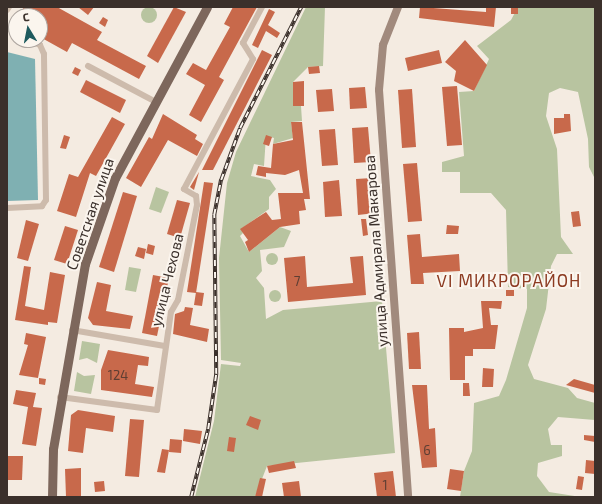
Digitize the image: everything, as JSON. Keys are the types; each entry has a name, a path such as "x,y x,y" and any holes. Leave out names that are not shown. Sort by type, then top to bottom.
{"main road":[{"name":"Советская улица","path":"52,497 52,449 60,397 85,264 115,178 154,101 206,7"},
{"name":"улица Адмирала Макарова","path":"398,7 383,45 379,90 408,497"}],"street":[{"name":"улица Чехова","path":"60,397 157,410 164,346 171,312 178,300 197,204 196,196 184,190 253,59 243,43 262,7"},
{"path":"7,208 42,206 46,200 44,54 41,48"},
{"path":"88,66 154,101"},
{"path":"72,330 164,346"}],"green space":[{"path":"149,7 156,12 157,15 152,22 149,23 142,18 141,15 146,8"},
{"path":"306,7 325,7 323,66 308,67 293,82 293,106 301,106 302,121 291,122 293,138 273,144 274,138 266,136 264,166 254,164 251,176 270,180 276,189 269,197 269,209 241,229 243,233 240,236 249,252 280,227 291,231 284,247 260,250 262,271 256,278 264,288 266,319 283,310 382,301 395,453 267,466 255,497 195,497 214,421 221,364 240,366 241,363 221,360 219,258 227,183 236,152"},
{"path":"518,7 595,7 595,179 589,167 588,139 578,92 560,88 549,93 546,116 557,149 561,237 573,254 557,254 551,266 546,309 528,365 534,379 568,388 577,398 595,403 595,420 558,417 548,429 551,445 562,445 562,456 538,463 537,476 549,492 581,497 460,497 464,471 472,451 474,403 499,396 506,380 527,308 527,289 508,287 506,210 491,193 460,193 460,172 442,172 442,162 464,156 459,92 474,91 489,59 477,46 511,20"},
{"path":"156,187 169,192 161,213 149,209"},
{"path":"270,253 274,253 278,259 274,265 270,265 266,261 266,257"},
{"path":"129,267 141,269 136,292 125,290"},
{"path":"273,290 277,290 281,296 277,302 273,302 269,298 269,294"},
{"path":"82,341 100,344 97,363 87,358 79,360"},
{"path":"77,372 84,376 95,375 91,394 74,391"}],"water":[{"path":"7,52 35,59 38,200 7,201"}],"building":[{"path":"57,7 102,32 97,40 146,66 139,79 72,43 67,52 48,41 48,8 23,8"},
{"path":"78,7 94,7 88,15"},
{"path":"174,7 186,12 158,63 147,56"},
{"path":"233,7 257,7 219,77 224,80 201,122 189,115 205,85 186,74 193,63 206,70 230,27 224,24"},
{"path":"420,7 486,12 486,7 496,7 494,27 419,18"},
{"path":"511,7 518,7 518,14 511,14"},
{"path":"269,9 275,12 268,25 280,33 277,38 266,31 258,48 252,45"},
{"path":"103,17 108,20 105,27 99,23"},
{"path":"465,40 487,65 474,91 454,81 456,71 445,62"},
{"path":"262,50 272,55 213,170 202,170"},
{"path":"439,50 442,63 408,71 405,58"},
{"path":"319,66 320,73 309,74 308,67"},
{"path":"75,67 81,70 78,76 72,73"},
{"path":"86,80 126,100 120,113 80,92"},
{"path":"304,81 304,106 293,106 293,82"},
{"path":"457,86 462,145 447,146 442,87"},
{"path":"365,87 367,108 350,109 349,88"},
{"path":"332,89 334,111 318,112 316,90"},
{"path":"412,89 416,147 402,148 398,90"},
{"path":"163,114 197,135 195,139 203,144 197,156 168,140 141,187 126,178 149,137 152,139"},
{"path":"564,114 570,114 571,131 554,134 554,118 564,118"},
{"path":"112,117 125,124 96,176 90,173 76,217 57,211 69,174 78,177"},
{"path":"291,122 302,122 310,199 304,199 306,210 299,211 300,224 280,227 249,252 245,242 248,240 240,229 266,212 272,220 281,219 278,193 303,193 299,170 285,175 266,173 266,177 256,175 258,166 271,168 273,144 293,140"},
{"path":"368,127 371,162 354,163 352,128"},
{"path":"335,129 338,165 322,166 319,130"},
{"path":"64,135 70,137 66,149 60,148"},
{"path":"266,135 272,137 269,146 263,144"},
{"path":"417,163 422,221 408,222 403,164"},
{"path":"199,172 194,190 190,187"},
{"path":"372,178 375,213 358,215 356,179"},
{"path":"339,180 342,216 325,217 323,182"},
{"path":"204,182 213,183 196,293 187,292"},
{"path":"123,192 137,196 114,272 99,267"},
{"path":"177,200 190,203 180,238 167,234"},
{"path":"579,211 581,226 573,227 571,212"},
{"path":"361,219 366,219 368,235 363,236"},
{"path":"26,220 39,224 28,261 17,258"},
{"path":"447,225 459,226 458,234 446,234"},
{"path":"65,226 78,230 67,264 54,260"},
{"path":"420,234 422,257 459,254 460,271 423,273 424,284 411,284 407,235"},
{"path":"148,244 155,246 153,255 146,253"},
{"path":"138,247 146,249 144,259 135,256"},
{"path":"305,256 307,287 353,283 350,257 363,256 366,295 288,302 284,258"},
{"path":"24,266 31,267 25,306 44,310 50,272 65,275 57,323 48,322 48,325 15,320"},
{"path":"153,275 169,278 157,336 142,333"},
{"path":"97,282 111,285 106,311 133,316 130,329 93,325 88,318"},
{"path":"506,290 514,290 514,296 506,296"},
{"path":"196,292 204,293 202,306 194,305"},
{"path":"481,301 502,301 501,309 489,308 491,325 498,325 495,349 473,349 473,356 465,356 465,380 450,380 449,328 464,328 464,332 483,328"},
{"path":"185,307 193,308 190,325 209,329 207,342 173,334 175,314 184,311"},
{"path":"419,332 421,369 409,369 407,333"},
{"path":"26,333 46,337 38,378 19,375 28,345 24,344"},
{"path":"108,350 149,357 148,366 138,365 135,384 154,387 152,397 101,390 101,370"},
{"path":"483,368 494,369 493,387 482,387"},
{"path":"39,378 46,379 45,385 39,384"},
{"path":"574,379 595,385 595,393 566,385"},
{"path":"463,383 469,383 470,396 463,396"},
{"path":"412,385 427,385 429,429 435,428 437,467 422,468"},
{"path":"16,390 36,393 33,407 42,408 36,446 22,444 28,407 13,404"},
{"path":"78,410 115,416 113,432 86,428 83,453 68,451 71,415"},
{"path":"250,416 261,420 258,430 246,425"},
{"path":"130,419 144,420 139,477 125,476"},
{"path":"184,429 202,431 200,444 183,441"},
{"path":"584,435 595,436 595,442 584,440"},
{"path":"229,437 236,438 234,452 227,451"},
{"path":"170,439 182,440 181,453 169,452"},
{"path":"162,449 169,450 165,473 157,472"},
{"path":"7,456 23,456 22,480 7,480"},
{"path":"586,460 595,461 595,474 585,473"},
{"path":"294,461 296,468 269,473 267,466"},
{"path":"81,468 81,497 66,497 65,469"},
{"path":"450,469 464,471 461,491 447,489"},
{"path":"393,471 396,497 377,497 374,473"},
{"path":"578,476 584,477 582,490 576,489"},
{"path":"260,478 266,479 262,497 255,497"},
{"path":"104,481 105,491 95,492 94,482"},
{"path":"299,481 301,497 284,497 282,483"}],"railway":[{"path":"191,497 208,429 216,374 214,215 221,180 240,128 301,7"}],"district":[{"name":"VI МИКРОРАЙОН","path":"509,281"}]}
